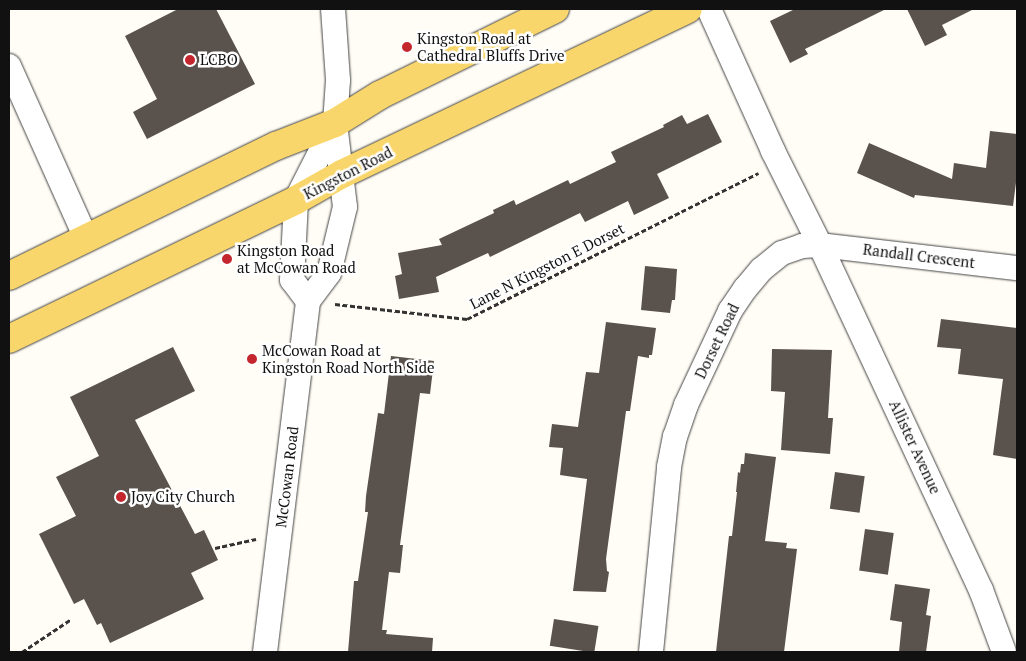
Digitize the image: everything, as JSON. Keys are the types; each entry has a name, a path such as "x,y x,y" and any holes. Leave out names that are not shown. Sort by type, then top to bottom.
{"main road":[{"path":"9,276 276,146 335,124 380,95 555,9"},
{"name":"Kingston Road","path":"9,339 296,200 342,174 688,9"}],"street":[{"path":"333,9 338,80 335,124 345,207 329,273 308,301 292,280 296,200 335,124"},
{"path":"708,9 820,245"},
{"path":"9,66 86,238"},
{"name":"Randall Crescent","path":"820,245 1017,268"},
{"name":"Dorset Road","path":"651,652 669,468 675,437 686,405 730,311 745,289 762,269 782,253 802,246 820,245"},
{"name":"Allister Avenue","path":"820,245 981,590 1004,652"},
{"name":"McCowan Road","path":"265,652 308,301"}],"path":[{"name":"Lane N Kingston E Dorset","path":"308,301 467,319 780,163"},
{"path":"215,548 280,534"},
{"path":"22,652 70,620"}],"building":[{"name":"LCBO","path":"178,9 216,9 255,84 147,139 133,112 157,99 125,36"},
{"path":"795,9 886,9 805,49 808,54 790,63 770,21"},
{"path":"907,9 974,9 942,25 947,35 925,46"},
{"path":"708,114 722,142 657,174 669,198 634,215 628,201 585,222 580,213 490,257 488,253 436,277 439,292 399,299 395,276 402,274 398,253 442,245 439,239 494,213 493,210 514,200 516,205 568,180 570,184 616,162 611,152 664,127 663,125 682,115 687,124"},
{"path":"990,131 1017,134 1017,175 1013,206 915,195 914,198 857,173 869,143 952,179 954,163 986,168"},
{"path":"645,266 677,269 675,300 672,300 670,313 641,310"},
{"path":"941,319 1017,328 1017,459 993,455 1003,379 958,374 961,349 937,347"},
{"path":"606,322 656,328 652,355 649,355 649,358 638,356 630,411 626,411 606,559 607,571 609,572 606,592 573,591 587,479 560,475 563,448 549,447 552,424 578,427 586,372 599,373"},
{"name":"Joy City Church","path":"173,347 195,391 135,420 195,534 204,530 218,560 191,573 204,599 110,643 101,623 97,625 84,599 74,604 39,534 76,516 56,477 99,456 70,397"},
{"path":"772,349 832,350 828,418 833,418 830,454 781,450 785,392 771,391"},
{"path":"391,356 434,361 430,394 420,393 400,545 403,545 400,573 389,572 382,630 387,630 386,634 433,638 432,652 348,652 354,581 358,581 368,512 365,512 366,496 378,413 384,414"},
{"path":"745,453 776,457 765,541 787,543 786,548 797,549 784,652 716,652 729,536 732,536 738,472 740,473 741,464 744,464"},
{"path":"835,472 865,476 860,513 830,509"},
{"path":"865,529 894,533 888,575 859,571"},
{"path":"895,584 930,589 926,615 931,616 926,652 899,652 902,622 890,620"},
{"path":"554,619 598,626 594,652 550,646"}],"place":[{"name":"Kingston Road at Cathedral Bluffs Drive","path":"407,47"},
{"name":"LCBO","path":"190,60"},
{"name":"Kingston Road at McCowan Road","path":"227,259"},
{"name":"McCowan Road at Kingston Road North Side","path":"252,359"},
{"name":"Joy City Church","path":"121,497"}]}
